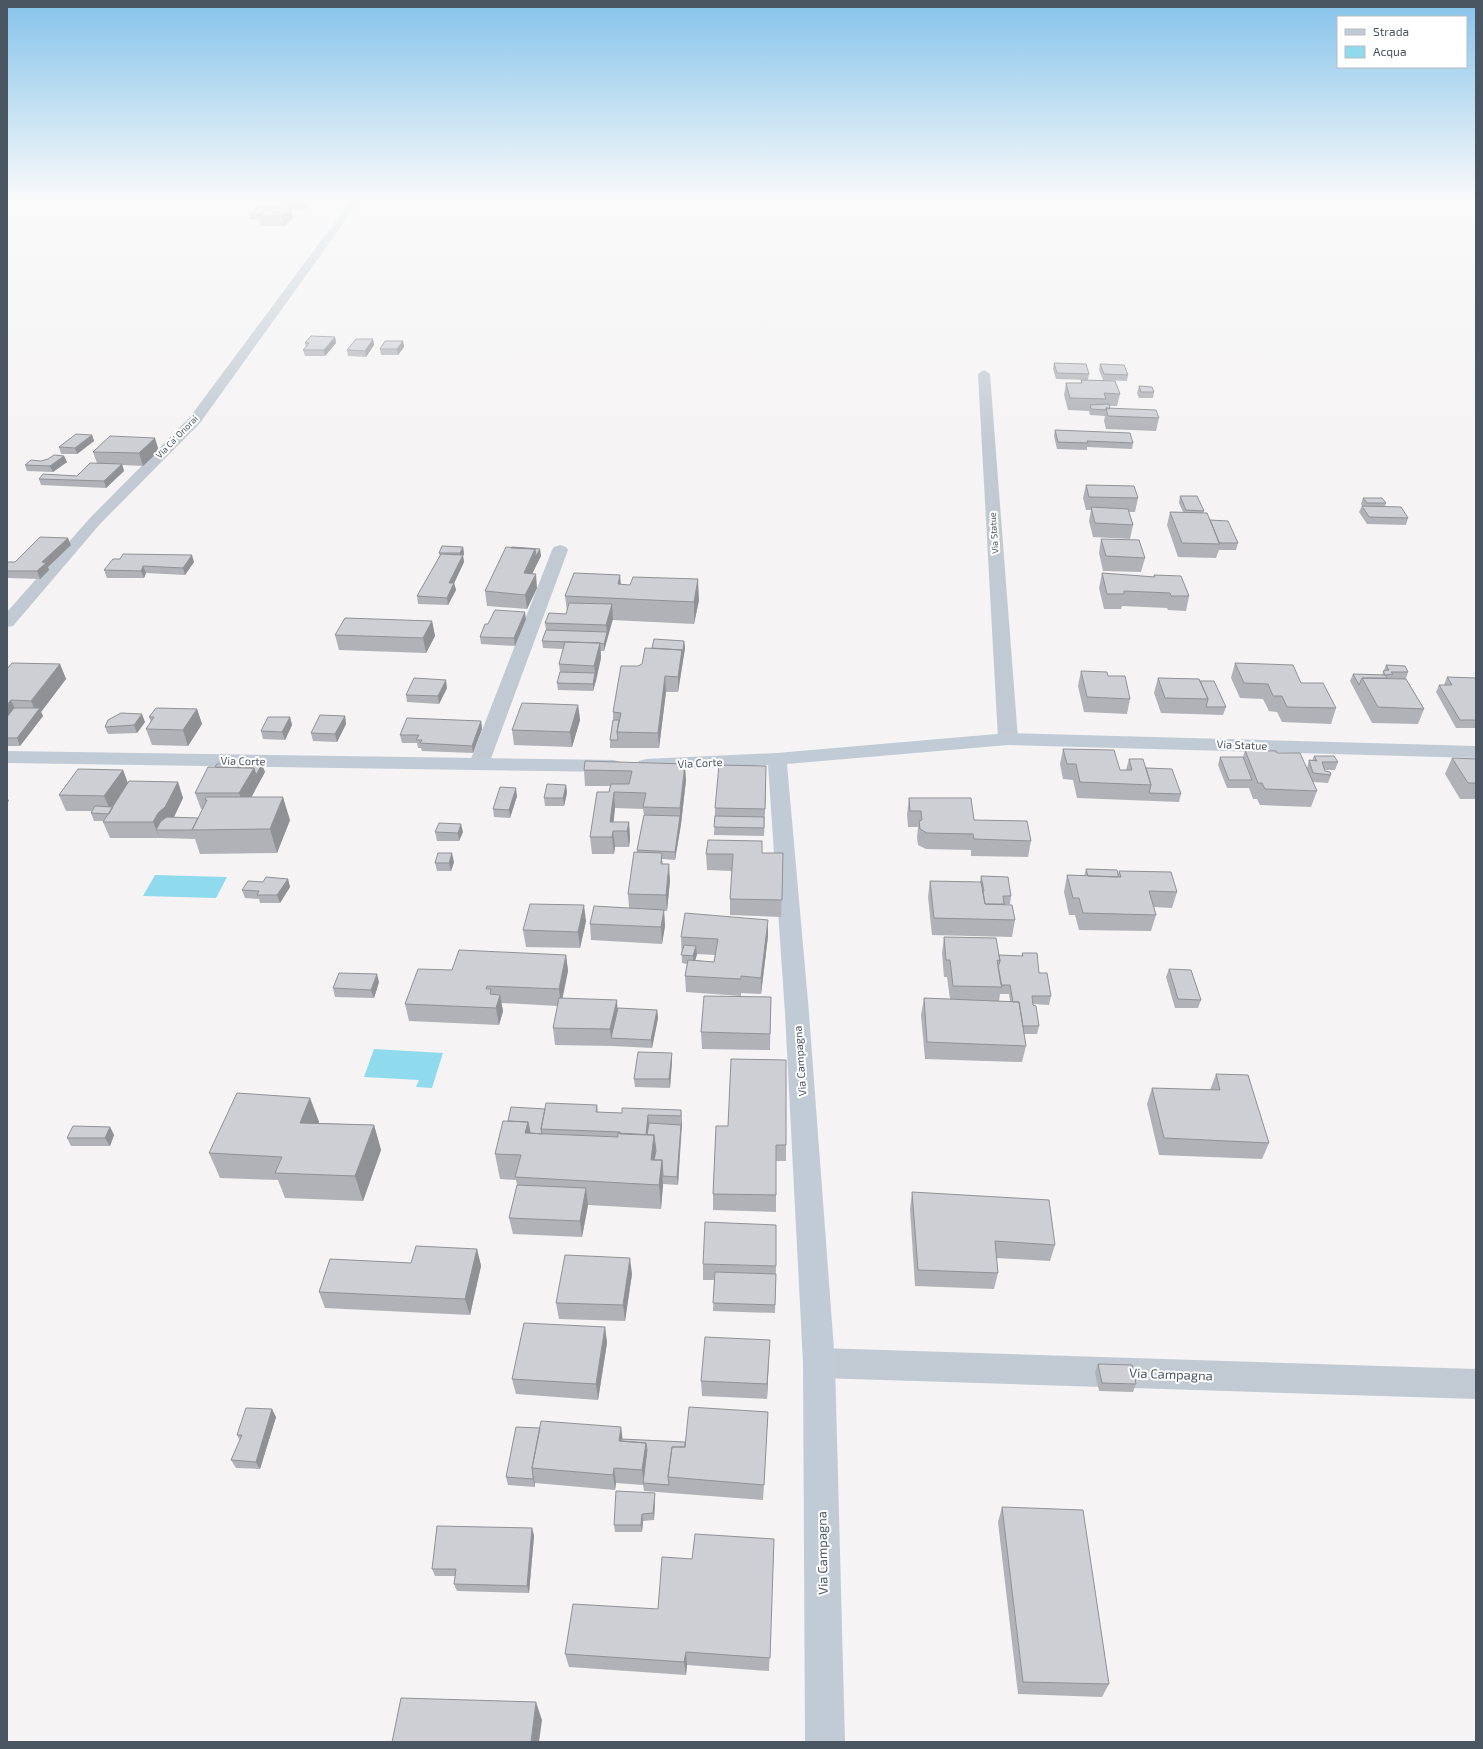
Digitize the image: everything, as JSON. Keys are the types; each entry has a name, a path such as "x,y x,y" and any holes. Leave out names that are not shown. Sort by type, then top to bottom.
{"main road":[{"name":"Via Statue","path":"777,759 1008,739 1476,752"},
{"name":"Via Corte","path":"7,757 640,766 777,759"},
{"name":"Via Campagna","path":"777,759 797,1013 819,1363 825,1742"}],"street":[{"name":"Via Ca' Onorai","path":"7,622 95,521 194,420 297,281"},
{"name":"Via Statue","path":"984,374 1008,739"},
{"path":"479,764 560,550"},
{"name":"Via Campagna","path":"819,1363 1476,1384"}],"water":[{"path":"155,875 227,877 216,898 143,896"},
{"path":"374,1049 443,1053 432,1088 416,1087 419,1080 364,1077"}],"building":[{"path":"311,336 335,337 324,350 303,350 309,343 305,343"},
{"path":"356,339 373,339 365,351 347,350"},
{"path":"385,341 403,341 397,349 380,349"},
{"path":"1054,363 1086,364 1089,374 1057,373"},
{"path":"1100,364 1124,365 1128,375 1104,374"},
{"path":"1081,380 1115,381 1120,394 1104,393 1106,399 1070,398 1066,383 1082,383"},
{"path":"1139,386 1152,387 1154,392 1141,392"},
{"path":"1109,404 1110,409 1106,408 1107,410 1091,409 1090,405"},
{"path":"1106,408 1156,410 1159,418 1108,416"},
{"path":"1055,430 1130,433 1133,443 1087,441 1088,443 1058,442"},
{"path":"76,434 92,435 75,448 59,447"},
{"path":"110,436 155,438 139,453 93,452"},
{"path":"54,455 64,456 50,466 25,465 31,460 41,461"},
{"path":"90,463 122,464 104,481 39,479 43,474 77,476"},
{"path":"1086,485 1134,486 1138,498 1089,497"},
{"path":"1180,496 1197,496 1204,511 1186,510"},
{"path":"1363,498 1382,498 1386,503 1367,503"},
{"path":"1362,506 1401,507 1408,518 1369,517"},
{"path":"1091,507 1128,509 1133,525 1095,523"},
{"path":"1170,512 1207,513 1220,544 1182,543"},
{"path":"1210,520 1228,521 1238,543 1219,543"},
{"path":"40,537 68,538 42,562 46,563 37,571 7,571 7,562 15,562"},
{"path":"1101,539 1139,540 1145,558 1106,556"},
{"path":"442,546 463,547 460,553 439,553"},
{"path":"506,547 535,549 524,573 536,574 525,595 485,591"},
{"path":"511,548 540,549 536,556 535,549"},
{"path":"123,554 192,555 183,568 143,566 141,571 104,570 113,559 120,559"},
{"path":"441,554 463,555 449,583 454,583 447,598 417,596"},
{"path":"574,573 620,575 618,584 630,585 633,577 698,579 694,602 565,596"},
{"path":"1102,573 1155,577 1154,575 1181,576 1189,596 1171,596 1170,593 1124,591 1124,594 1107,594"},
{"path":"569,603 612,604 606,625 545,623 549,613 566,614"},
{"path":"495,610 525,612 514,638 480,637 485,624 488,624"},
{"path":"345,618 432,621 423,638 335,635"},
{"path":"546,630 607,632 604,644 542,641"},
{"path":"654,639 684,641 682,657 682,650 652,648"},
{"path":"565,642 600,643 594,666 559,664"},
{"path":"645,648 682,650 678,677 665,676 658,733 617,732 621,713 613,712 621,666 638,666 642,664"},
{"path":"12,663 60,664 31,701 11,700 7,705 7,669"},
{"path":"1235,663 1293,665 1301,683 1323,683 1336,708 1287,707 1282,696 1273,696 1268,684 1244,683"},
{"path":"1386,665 1405,666 1408,672 1391,672 1393,674 1385,675 1383,671 1389,670"},
{"path":"1081,671 1107,672 1108,676 1125,676 1130,699 1087,697"},
{"path":"560,672 595,673 593,684 557,683"},
{"path":"1353,674 1385,675 1387,678 1362,678 1359,685"},
{"path":"1447,677 1476,678 1476,720 1460,720 1439,685 1452,685"},
{"path":"414,678 446,680 438,696 406,695"},
{"path":"1158,678 1199,679 1208,699 1165,698"},
{"path":"1362,678 1406,679 1424,709 1378,707"},
{"path":"1200,681 1214,681 1226,707 1206,707 1208,699"},
{"path":"522,703 578,705 570,732 512,730"},
{"path":"14,708 40,708 17,738 7,738 7,717"},
{"path":"156,708 197,709 183,730 146,729 154,717 149,717"},
{"path":"121,713 142,714 134,725 105,727 108,720"},
{"path":"320,715 345,716 335,734 311,733"},
{"path":"268,717 290,717 282,732 261,731"},
{"path":"407,718 481,721 472,746 420,743 422,740 416,740 419,735 400,735"},
{"path":"613,720 619,720 617,732 618,740 610,740"},
{"path":"1063,749 1114,750 1120,770 1132,770 1129,759 1143,759 1151,785 1080,782 1076,764 1067,764"},
{"path":"1245,750 1276,751 1277,753 1300,753 1317,791 1265,789 1262,783 1258,783"},
{"path":"1314,756 1334,756 1338,762 1322,762 1325,771 1330,772 1331,775 1313,773 1309,760 1317,761"},
{"path":"1220,757 1243,757 1252,780 1229,780"},
{"path":"1452,758 1476,759 1476,783 1468,783"},
{"path":"585,761 685,764 680,808 643,807 646,793 614,792 610,822 629,822 627,831 613,831 612,837 590,837 597,792 609,792 611,784 629,784 632,771 584,770"},
{"path":"217,764 262,764 256,775 254,768 215,767"},
{"path":"719,765 766,766 765,809 715,808"},
{"path":"208,767 254,768 239,793 195,793"},
{"path":"1146,768 1172,769 1181,794 1149,793 1151,785"},
{"path":"78,769 123,770 104,796 59,795"},
{"path":"129,781 178,782 165,807 158,813 153,822 103,822"},
{"path":"547,784 566,785 563,798 544,798"},
{"path":"500,787 516,788 509,810 493,809"},
{"path":"206,797 283,797 270,829 192,830 207,800 205,800"},
{"path":"909,798 971,798 974,820 1027,821 1031,841 974,839 973,834 927,833 920,829 919,821 922,820 921,811 910,811"},
{"path":"95,806 113,807 109,814 91,813"},
{"path":"644,815 680,816 675,852 637,850"},
{"path":"715,816 764,817 764,828 714,827"},
{"path":"167,817 198,818 192,830 156,830 161,821"},
{"path":"439,823 461,824 458,833 435,832"},
{"path":"708,840 762,841 762,853 783,853 782,900 730,899 733,854 706,854"},
{"path":"634,852 662,853 661,864 669,864 666,895 628,894"},
{"path":"438,853 452,853 449,863 435,863"},
{"path":"1086,869 1117,870 1118,877 1088,876"},
{"path":"1119,871 1171,872 1177,892 1149,891 1156,915 1083,913 1079,898 1073,898 1067,875 1121,877"},
{"path":"981,876 1008,877 1011,896 1003,896 1004,904 985,904"},
{"path":"266,877 288,879 277,895 257,895 259,891 242,890 248,881 263,882"},
{"path":"930,881 981,882 985,904 1012,905 1015,920 934,918"},
{"path":"530,904 584,905 578,932 523,930"},
{"path":"594,906 664,910 661,927 590,924"},
{"path":"685,913 768,920 761,978 741,976 741,979 685,976 688,960 714,962 718,939 681,937"},
{"path":"944,937 996,938 1000,961 997,960 1002,987 953,986 950,960 946,960"},
{"path":"684,945 696,946 693,956 681,955"},
{"path":"459,950 566,955 559,989 487,986 486,989 491,989 490,994 500,995 496,1008 405,1004 418,969 452,970"},
{"path":"1022,953 1037,953 1039,973 1047,973 1051,996 1032,996 1033,1005 1036,1006 1039,1026 1023,1026 1019,1002 1013,1002 1010,985 1001,985 998,967 1000,961 999,955 1023,956"},
{"path":"1169,969 1191,970 1201,1000 1178,999"},
{"path":"339,973 377,974 371,990 333,988"},
{"path":"704,996 771,997 770,1034 701,1032"},
{"path":"559,998 617,1000 610,1029 553,1028"},
{"path":"924,998 1019,1002 1026,1046 927,1042"},
{"path":"618,1008 657,1010 651,1040 611,1038"},
{"path":"638,1052 672,1053 669,1079 634,1079"},
{"path":"731,1059 786,1060 786,1145 776,1145 776,1195 713,1194 716,1126 728,1126"},
{"path":"1216,1074 1248,1075 1269,1143 1164,1138 1152,1088 1220,1090"},
{"path":"237,1093 310,1098 300,1123 374,1125 355,1176 275,1173 282,1157 209,1153"},
{"path":"546,1103 597,1105 596,1112 622,1113 622,1108 681,1110 681,1116 648,1115 646,1135 620,1134 620,1132 541,1129"},
{"path":"511,1107 545,1109 541,1129 542,1134 530,1133 528,1122 508,1121"},
{"path":"503,1121 528,1122 525,1133 618,1137 618,1133 654,1135 651,1160 662,1160 659,1185 515,1177 521,1155 495,1154"},
{"path":"649,1123 681,1125 677,1177 663,1176 662,1160 654,1160 656,1151 654,1135 647,1135"},
{"path":"73,1126 110,1127 105,1138 67,1138"},
{"path":"517,1185 586,1188 580,1221 509,1218"},
{"path":"912,1192 1049,1200 1055,1245 995,1241 998,1273 918,1270"},
{"path":"705,1222 776,1225 776,1266 703,1264"},
{"path":"416,1246 477,1249 465,1299 319,1292 330,1259 411,1263"},
{"path":"565,1255 630,1258 623,1305 556,1303"},
{"path":"715,1272 776,1274 775,1305 713,1303"},
{"path":"524,1323 605,1327 596,1384 512,1379"},
{"path":"705,1337 770,1340 767,1384 701,1381"},
{"path":"1098,1364 1132,1365 1136,1384 1102,1383"},
{"path":"689,1407 768,1412 764,1485 668,1477 672,1447 685,1447"},
{"path":"246,1408 272,1409 256,1462 231,1460 242,1435 237,1435"},
{"path":"541,1421 621,1427 619,1441 646,1443 642,1470 614,1468 613,1475 532,1468"},
{"path":"516,1427 540,1428 532,1468 533,1479 506,1477"},
{"path":"621,1439 685,1442 685,1447 672,1447 668,1477 669,1485 643,1483 647,1450 646,1443 621,1441"},
{"path":"616,1491 655,1493 653,1513 642,1514 641,1525 614,1525"},
{"path":"1002,1507 1083,1510 1109,1684 1023,1682"},
{"path":"437,1526 532,1528 527,1586 454,1584 456,1569 432,1569"},
{"path":"695,1534 774,1539 770,1658 686,1652 684,1662 565,1654 573,1604 658,1609 662,1557 692,1559"},
{"path":"401,1698 536,1702 531,1742 392,1742"}]}
